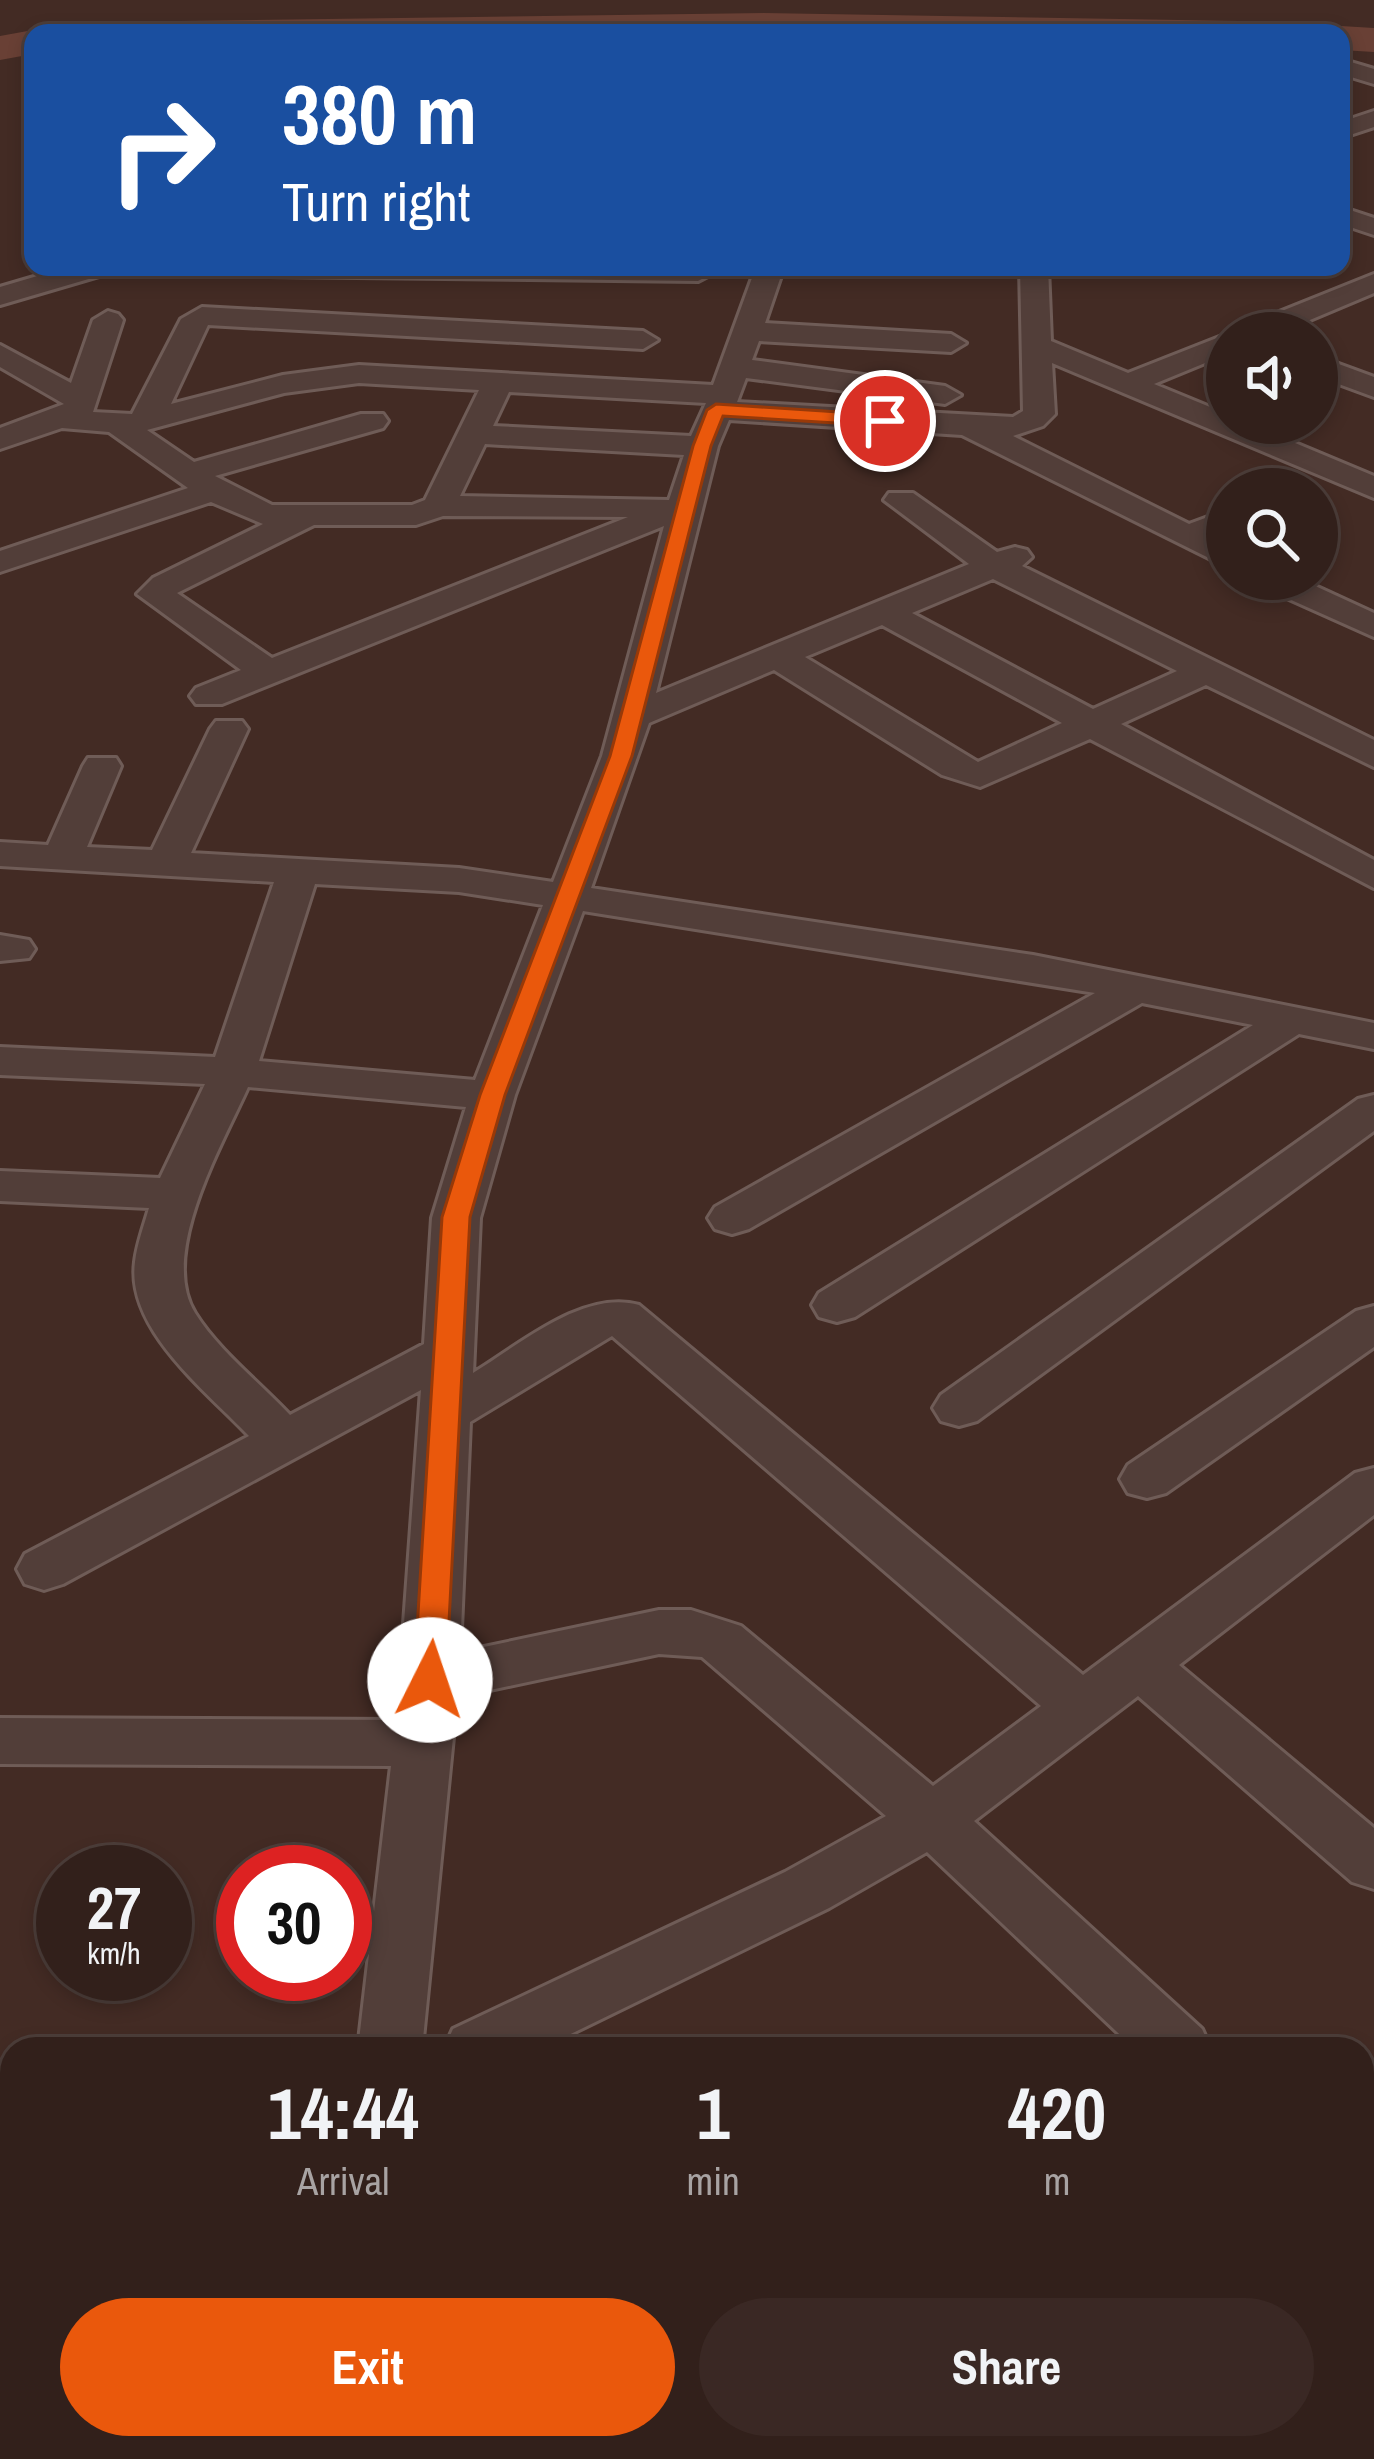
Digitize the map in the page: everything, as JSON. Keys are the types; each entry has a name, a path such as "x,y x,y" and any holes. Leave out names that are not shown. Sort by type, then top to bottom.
{"street":[{"path":"0,296 68,276"},
{"path":"359,322 369,276"},
{"path":"391,2037 430,1680 456,1217 493,1095 632,716 685,507 767,276"},
{"path":"724,390 969,426 1009,427 1033,421 1039,414 1034,276"},
{"path":"1304,312 1374,283"},
{"path":"134,423 196,319 359,322 643,340"},
{"path":"213,401 268,319"},
{"path":"0,440 74,411 108,320"},
{"path":"470,434 724,390 951,343"},
{"path":"1038,346 1326,468"},
{"path":"1127,384 1206,352"},
{"path":"0,354 74,411 134,423 335,376 945,395"},
{"path":"1338,371 1367,379"},
{"path":"440,506 470,434 500,379"},
{"path":"0,562 372,421"},
{"path":"134,423 201,482 267,515 416,514 440,506 685,507"},
{"path":"969,426 1206,546"},
{"path":"1338,471 1374,455"},
{"path":"1338,473 1374,488"},
{"path":"902,500 993,565 1374,755"},
{"path":"166,863 219,713 268,673 685,507"},
{"path":"268,673 155,594 302,518"},
{"path":"1188,537 1206,529"},
{"path":"632,716 1030,550"},
{"path":"1318,600 1374,626"},
{"path":"882,611 1374,876"},
{"path":"777,656 967,772 990,772 1208,671"},
{"path":"1332,734 1374,712"},
{"path":"62,858 102,766"},
{"path":"0,854 459,880 1033,968 1374,1036"},
{"path":"283,1439 167,1310 158,1265 176,1194 233,1072 298,869"},
{"path":"733,1218 1134,989"},
{"path":"837,1305 1291,1020"},
{"path":"0,1060 233,1072 493,1095"},
{"path":"959,1408 1374,1109"},
{"path":"0,1186 176,1194"},
{"path":"446,1413 591,1325 621,1317 1080,1706"},
{"path":"1147,1479 1374,1322"},
{"path":"44,1569 446,1354"},
{"path":"501,2037 806,1891 932,1820 1374,1487"},
{"path":"430,1680 659,1632 691,1632 721,1641 932,1820 1166,2037"},
{"path":"1138,1663 1369,1853"},
{"path":"0,1742 421,1743"}],"waterway":[{"path":"1350,39 1374,40"},
{"path":"0,48 24,44"}],"route":[{"path":"430,1680 456,1217 493,1095 621,756 702,446 716,410 885,421"}]}
